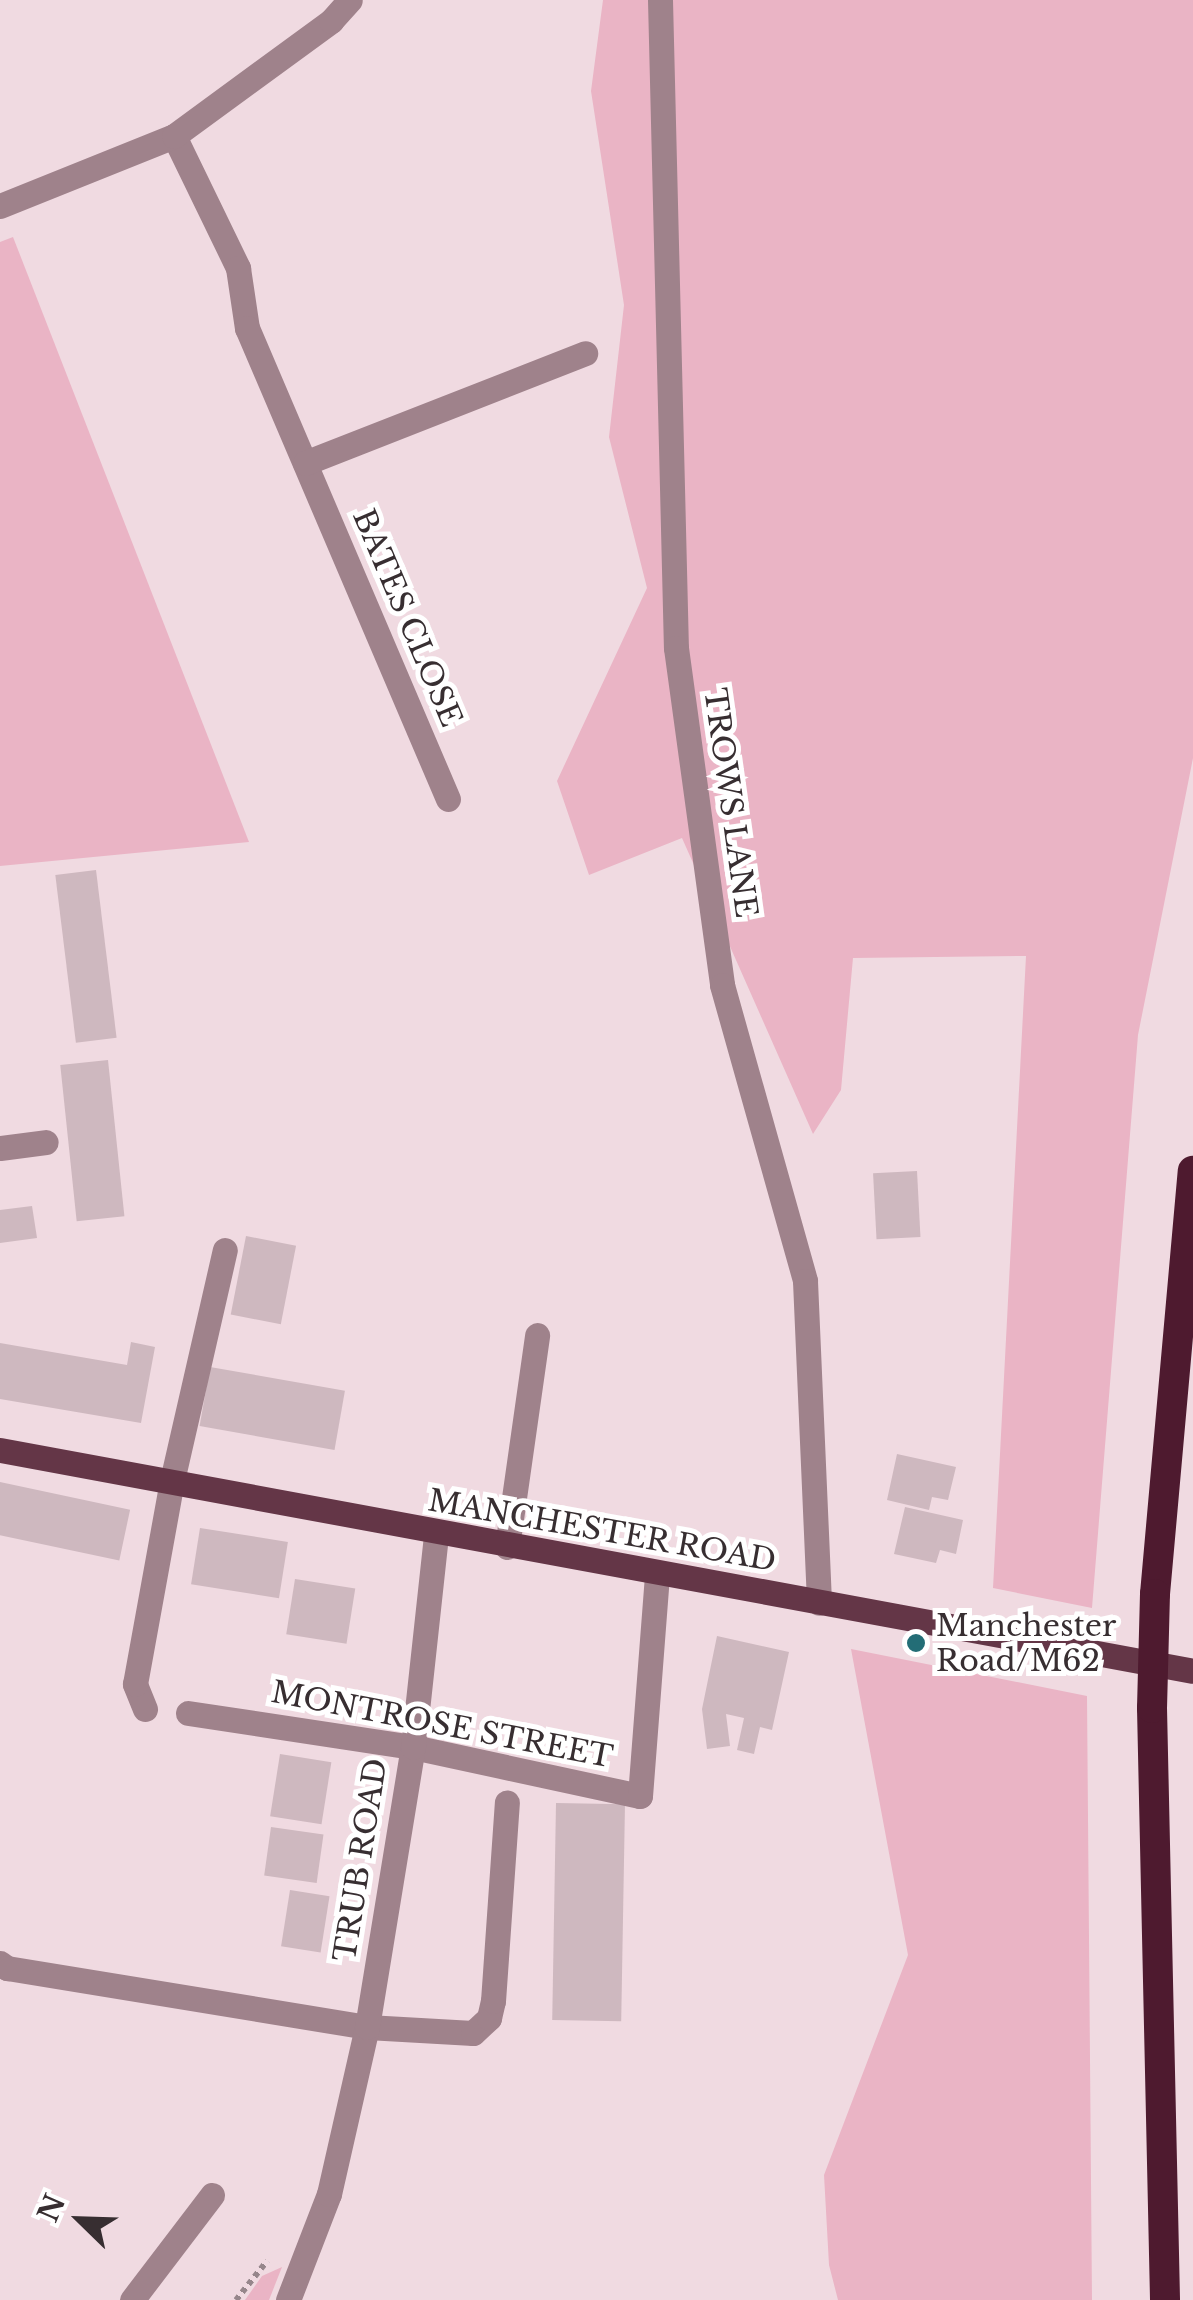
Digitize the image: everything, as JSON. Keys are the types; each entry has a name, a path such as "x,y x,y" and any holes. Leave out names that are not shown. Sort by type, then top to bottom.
{"highway":[{"path":"1166,2300 1152,1708 1155,1594 1193,1170"}],"main road":[{"name":"MANCHESTER ROAD","path":"0,1450 170,1485 1193,1672"}],"street":[{"path":"0,206 174,136 331,21 350,0"},
{"name":"TROWS LANE","path":"660,0 676,648 722,985 806,1281 819,1603"},
{"name":"BATES CLOSE","path":"174,136 238,268 247,328 448,799"},
{"path":"305,464 586,353"},
{"path":"0,1148 46,1142"},
{"path":"145,1710 135,1684 170,1485 225,1250"},
{"path":"508,1546 537,1335"},
{"name":"TRUB ROAD","path":"288,2300 329,2194 367,2026 413,1747 436,1534"},
{"name":"MONTROSE STREET","path":"188,1713 413,1747 640,1796 657,1574"},
{"path":"2,1967 367,2026 473,2033 490,2018 507,1802"},
{"path":"132,2300 212,2195"}],"shaded area":[{"path":"603,0 1193,0 1193,758 1138,1035 1092,1608 993,1588 1026,956 853,958 841,1090 813,1134 682,838 589,875 557,781 647,588 609,437 624,305 591,91"},
{"path":"13,237 249,842 0,866 0,242"},
{"path":"851,1649 1087,1696 1092,2300 838,2300 829,2265 824,2175 908,1955"},
{"path":"282,2267 269,2300 245,2300 262,2276"}],"building":[{"path":"96,870 117,1038 76,1043 55,875"},
{"path":"108,1060 124,1216 77,1221 60,1065"},
{"path":"917,1171 920,1237 877,1239 873,1173"},
{"path":"32,1206 37,1238 0,1243 0,1210"},
{"path":"246,1236 296,1246 281,1324 231,1315"},
{"path":"131,1342 155,1347 141,1423 0,1399 0,1343 127,1365"},
{"path":"210,1367 345,1391 334,1450 200,1426"},
{"path":"897,1454 956,1467 948,1500 932,1497 929,1510 887,1500"},
{"path":"0,1482 130,1510 119,1561 0,1535"},
{"path":"905,1507 963,1520 956,1554 940,1550 936,1563 894,1554"},
{"path":"200,1528 288,1542 279,1598 191,1584"},
{"path":"295,1579 355,1589 346,1644 286,1634"},
{"path":"717,1636 789,1652 772,1730 760,1727 754,1754 737,1750 744,1718 726,1714 730,1746 707,1749 702,1709"},
{"path":"280,1754 331,1762 322,1824 270,1816"},
{"path":"556,1803 625,1804 621,2021 552,2020"},
{"path":"271,1827 323,1834 317,1883 264,1876"},
{"path":"290,1890 330,1896 321,1953 281,1946"}],"place":[{"name":"Manchester Road/M62","path":"916,1643"}]}
